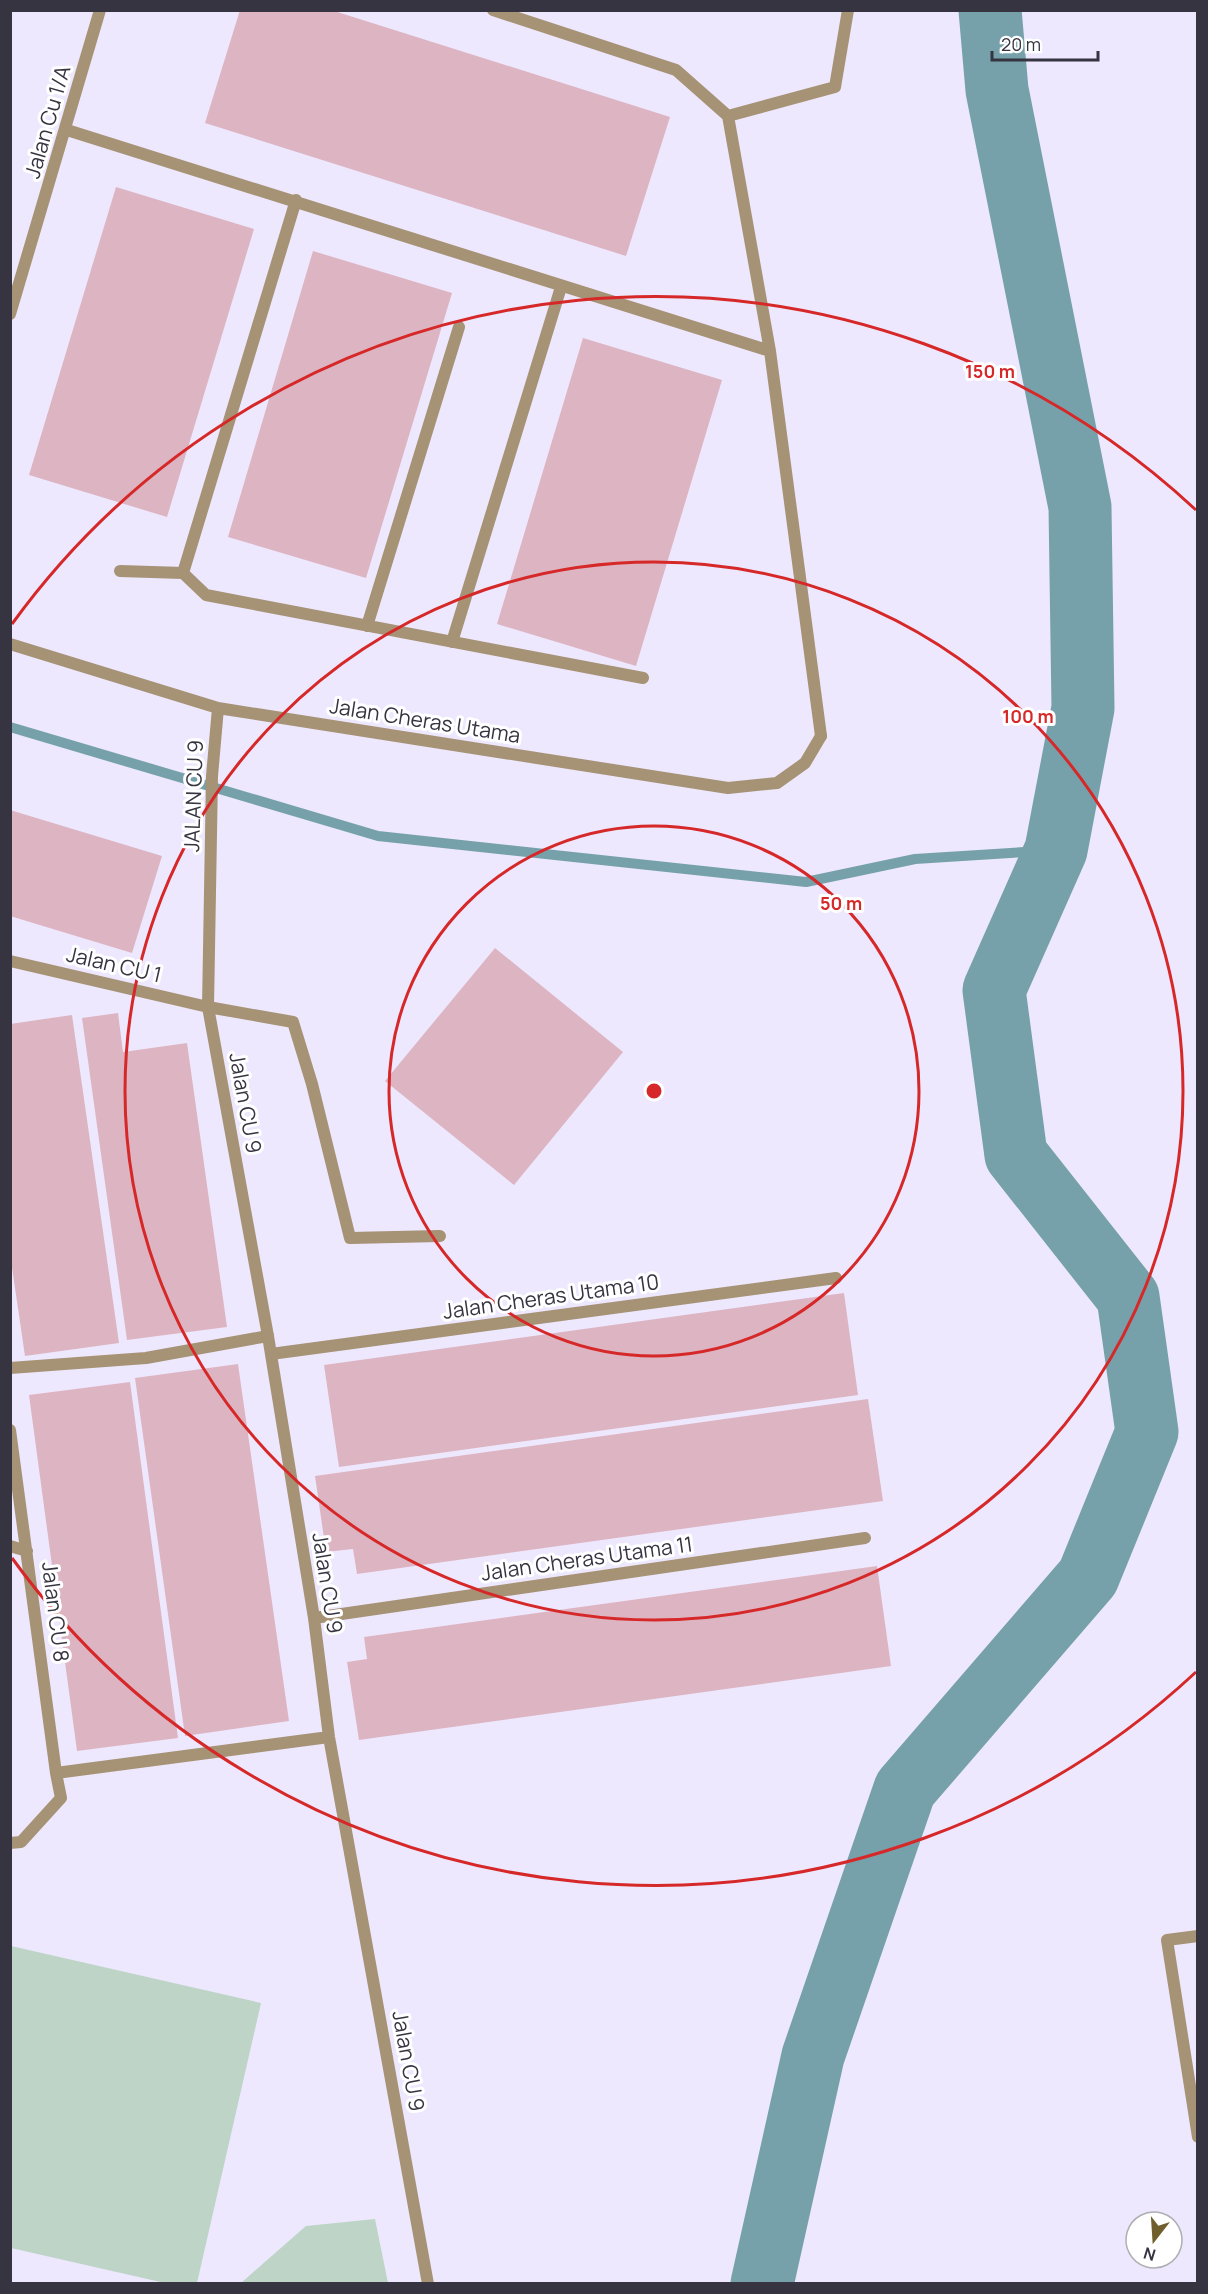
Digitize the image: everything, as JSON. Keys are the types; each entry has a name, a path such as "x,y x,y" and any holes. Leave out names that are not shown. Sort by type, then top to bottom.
{"street":[{"name":"Jalan Cu 1/A","path":"10,314 67,129 100,10"},
{"path":"67,129 296,200 561,287 771,351 728,116 676,70 493,10"},
{"path":"728,116 835,87 848,10"},
{"path":"183,573 296,200"},
{"path":"452,642 561,287"},
{"path":"367,626 459,327"},
{"name":"Jalan Cheras Utama","path":"10,644 218,708 728,788 777,783 805,763 820,736 771,351"},
{"path":"120,571 183,573 206,596 643,678"},
{"name":"JALAN CU 9","path":"211,886 212,776 218,708"},
{"name":"Jalan CU 9","path":"211,886 208,1007 271,1354 314,1618 329,1737 428,2283"},
{"name":"Jalan CU 1","path":"10,961 208,1007 293,1022 312,1084 350,1238 440,1236"},
{"name":"Jalan Cheras Utama 10","path":"271,1354 836,1278"},
{"path":"10,1368 146,1358 268,1336"},
{"name":"Jalan CU 8","path":"10,1431 61,1798 21,1842 10,1843"},
{"name":"Jalan Cheras Utama 11","path":"314,1618 865,1538"},
{"path":"10,1546 27,1551"},
{"path":"56,1773 329,1737"},
{"path":"1197,1936 1167,1940 1197,2137"}],"green space":[{"path":"11,1946 261,2003 197,2283 165,2283 11,2248"},
{"path":"375,2219 388,2283 241,2283 306,2226"}],"building":[{"path":"240,10 331,10 670,117 626,256 205,123"},
{"path":"116,187 254,229 167,517 29,475"},
{"path":"313,251 452,293 366,578 228,537"},
{"path":"583,338 722,380 636,666 497,624"},
{"path":"10,810 162,856 132,953 10,916"},
{"path":"495,948 623,1052 514,1185 385,1081"},
{"path":"118,1013 123,1052 187,1043 227,1327 127,1340 82,1018"},
{"path":"72,1015 119,1343 25,1356 10,1254 10,1024"},
{"path":"844,1293 858,1395 339,1467 324,1365"},
{"path":"238,1364 289,1721 185,1736 135,1378"},
{"path":"130,1382 178,1738 77,1751 29,1395"},
{"path":"868,1399 883,1501 357,1574 353,1549 326,1552 315,1476"},
{"path":"877,1566 891,1666 359,1740 347,1662 367,1659 364,1637"}],"waterway":[{"path":"762,2284 813,2056 905,1789 1088,1577 1147,1432 1128,1297 1016,1155 994,990 1056,850 1083,708 1080,507 997,90 990,10"},
{"path":"10,727 378,836 806,882 915,859 1056,850"}]}
